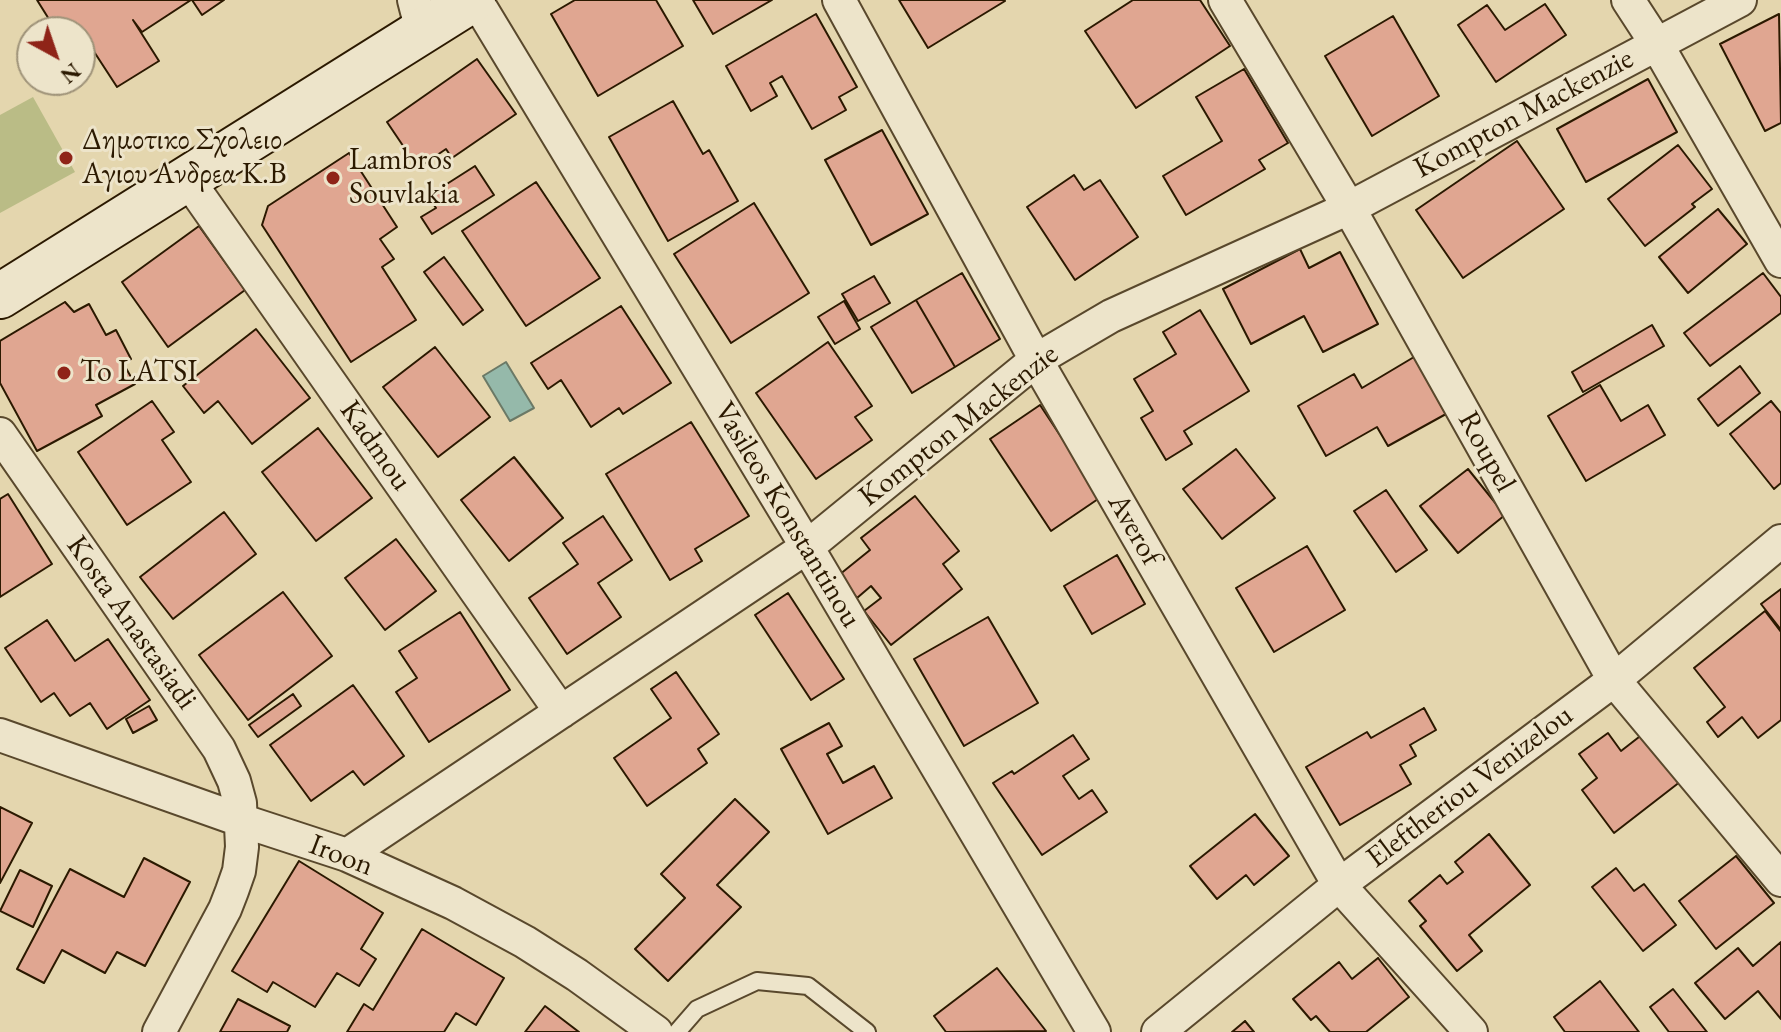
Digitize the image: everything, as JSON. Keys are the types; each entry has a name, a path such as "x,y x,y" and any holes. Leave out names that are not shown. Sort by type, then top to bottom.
{"main road":[{"path":"0,296 188,180 418,15 474,0"}],"street":[{"name":"Vasileos Konstantinou","path":"474,0 807,547 1094,1032"},
{"name":"Averof","path":"839,0 1036,360 1339,885 1471,1032"},
{"name":"Roupel","path":"1225,0 1349,208 1614,680 1781,880"},
{"path":"1628,0 1656,43 1781,261"},
{"name":"Kompton Mackenzie","path":"347,855 807,547 1036,360 1111,316 1349,208 1740,0"},
{"name":"Kadmou","path":"188,180 561,712"},
{"name":"Kosta Anastasiadi","path":"0,434 219,749 234,781 243,821 239,871 229,900 159,1032"},
{"name":"Eleftheriou Venizelou","path":"1158,1032 1339,885 1614,680 1781,541"},
{"name":"Iroon","path":"0,735 347,855 453,903 525,942 656,1032"}],"lane":[{"path":"677,1032 697,1009 757,981 808,986 867,1032"}],"green space":[{"path":"33,97 75,172 0,213 0,115"}],"shaded area":[{"path":"506,362 534,408 510,421 483,376"}],"building":[{"path":"37,0 191,0 142,32 133,20 159,61 117,87 96,55 96,16 47,16"},
{"path":"192,0 224,0 202,15"},
{"path":"575,0 656,0 683,46 598,96 551,14"},
{"path":"693,0 772,0 713,34"},
{"path":"899,0 1004,0 1005,1 928,48"},
{"path":"1133,0 1200,0 1230,46 1136,108 1085,31"},
{"path":"1545,4 1566,35 1496,82 1458,25 1487,5 1505,30"},
{"path":"816,14 857,87 839,97 846,110 812,129 782,76 770,83 777,96 751,111 726,66"},
{"path":"1779,14 1781,123 1765,131 1720,44"},
{"path":"1393,16 1439,96 1372,136 1325,56"},
{"path":"477,59 516,114 452,158 446,149 418,168 387,122"},
{"path":"1244,69 1288,143 1259,160 1265,169 1186,215 1163,176 1222,141 1196,97"},
{"path":"1648,79 1677,132 1586,182 1557,129"},
{"path":"673,101 703,154 709,150 738,201 668,241 609,137"},
{"path":"882,130 928,214 871,245 825,160"},
{"path":"1517,141 1564,209 1463,278 1416,210"},
{"path":"1678,145 1712,189 1692,204 1695,207 1645,246 1608,199"},
{"path":"349,153 397,227 380,239 394,259 382,267 416,320 351,362 262,225 268,206"},
{"path":"475,166 494,195 432,234 421,217 436,208 428,196"},
{"path":"1074,175 1084,190 1100,180 1138,237 1075,280 1027,207"},
{"path":"536,182 600,278 526,326 462,231"},
{"path":"754,203 809,293 731,343 674,254"},
{"path":"1718,209 1747,244 1688,293 1659,257"},
{"path":"199,226 245,290 168,347 122,282"},
{"path":"1300,249 1309,268 1340,252 1378,324 1323,352 1304,316 1251,344 1223,289"},
{"path":"444,257 483,310 463,325 424,272"},
{"path":"962,273 1000,339 955,367 916,300"},
{"path":"1763,273 1781,297 1781,313 1710,366 1684,333"},
{"path":"874,276 890,303 858,321 842,294"},
{"path":"916,300 955,367 912,393 871,327"},
{"path":"844,301 860,329 835,344 818,317"},
{"name":"To LATSI","path":"65,302 74,312 89,304 106,335 116,330 131,359 123,363 135,384 96,405 102,416 37,451 0,383 0,341"},
{"path":"621,306 671,383 623,414 619,408 591,427 561,380 548,389 531,363"},
{"path":"1200,310 1249,391 1184,431 1192,444 1166,460 1141,418 1153,411 1134,379 1176,354 1163,332"},
{"path":"1652,325 1664,346 1583,392 1572,372"},
{"path":"256,329 310,398 252,444 218,401 204,413 183,386"},
{"path":"828,342 872,406 855,417 872,440 816,479 756,393"},
{"path":"435,347 490,417 438,457 383,387"},
{"path":"1414,357 1446,414 1388,446 1377,427 1326,456 1298,406 1354,374 1362,388"},
{"path":"1740,366 1760,393 1718,426 1698,399"},
{"path":"1600,385 1621,421 1648,405 1665,435 1586,481 1548,416"},
{"path":"152,401 174,432 162,440 191,482 127,525 78,452"},
{"path":"1771,401 1781,413 1781,483 1774,489 1730,434"},
{"path":"1040,405 1101,497 1051,531 990,439"},
{"path":"691,422 749,516 695,549 702,561 670,580 606,474"},
{"path":"318,428 372,498 316,541 262,472"},
{"path":"1236,449 1275,498 1222,539 1183,489"},
{"path":"514,457 563,518 509,561 461,500"},
{"path":"1468,469 1505,515 1458,553 1420,506"},
{"path":"1386,490 1427,550 1396,572 1354,511"},
{"path":"8,494 52,564 0,597 0,499"},
{"path":"915,496 959,551 943,564 962,589 891,645 864,611 881,598 871,586 857,598 839,575 870,550 861,538"},
{"path":"224,512 256,554 173,619 140,577"},
{"path":"603,516 632,560 598,583 621,617 567,654 529,598 578,564 563,543"},
{"path":"396,539 436,591 385,630 345,578"},
{"path":"1307,546 1345,610 1274,652 1236,588"},
{"path":"1117,555 1145,604 1092,634 1064,586"},
{"path":"1781,589 1781,630 1761,604"},
{"path":"283,592 332,656 248,720 199,655"},
{"path":"788,593 844,679 811,700 755,615"},
{"path":"1765,611 1781,632 1781,720 1758,738 1742,717 1718,737 1707,722 1725,707 1694,668"},
{"path":"460,612 510,690 429,742 396,692 417,678 399,651"},
{"path":"988,617 1038,703 964,746 914,659"},
{"path":"47,620 75,661 108,639 150,700 107,729 90,703 70,716 54,693 41,702 5,648"},
{"path":"676,672 719,734 698,749 707,763 647,806 614,758 671,718 651,689"},
{"path":"353,685 404,756 364,785 353,771 311,801 270,745"},
{"path":"293,694 301,706 258,737 249,725"},
{"path":"149,706 157,720 133,733 126,719"},
{"path":"1424,708 1436,730 1410,745 1416,756 1400,765 1411,784 1340,825 1306,767 1367,732 1371,738"},
{"path":"829,723 842,746 827,754 843,783 874,766 892,798 828,834 781,749"},
{"path":"1648,730 1685,778 1614,833 1582,790 1597,778 1579,754 1608,733 1621,751"},
{"path":"1073,735 1089,759 1063,776 1079,799 1092,790 1107,812 1042,855 993,783 1012,771 1014,774"},
{"path":"735,799 769,832 717,885 741,907 668,981 635,949 685,898 661,874"},
{"path":"0,807 32,823 0,883"},
{"path":"1255,814 1289,856 1254,885 1246,875 1217,899 1190,866"},
{"path":"1489,834 1530,885 1469,935 1482,951 1457,971 1420,926 1426,921 1409,901 1440,875 1447,884 1463,872 1455,862"},
{"path":"1736,856 1774,903 1716,949 1679,901"},
{"path":"144,858 190,882 145,966 117,952 105,973 62,950 44,983 17,969 70,869 124,897"},
{"path":"299,861 383,913 361,949 376,959 359,986 337,973 315,1007 273,982 267,992 232,971"},
{"path":"1616,868 1634,891 1644,884 1676,925 1643,951 1592,887"},
{"path":"20,870 52,886 33,927 0,911"},
{"path":"422,929 504,978 476,1025 456,1013 444,1032 347,1032 364,1004 373,1010"},
{"path":"1781,942 1781,1019 1758,991 1725,1019 1695,983 1738,948 1753,966"},
{"path":"1378,958 1409,997 1366,1032 1330,1032 1316,1016 1311,1020 1293,999 1339,962 1352,979"},
{"path":"997,968 1046,1031 946,1032 934,1016"},
{"path":"1600,981 1639,1032 1565,1032 1554,1017"},
{"path":"1673,989 1707,1032 1669,1032 1650,1007"},
{"path":"238,999 290,1026 287,1032 220,1032"},
{"path":"545,1006 579,1032 525,1032"},
{"path":"1245,1021 1254,1032 1232,1032"}],"place":[{"name":"Δημοτικο Σχολειο Αγιου Ανδρεα Κ.Β","path":"66,158"},
{"name":"Lambros Souvlakia","path":"333,178"},
{"name":"To LATSI","path":"64,373"}]}
